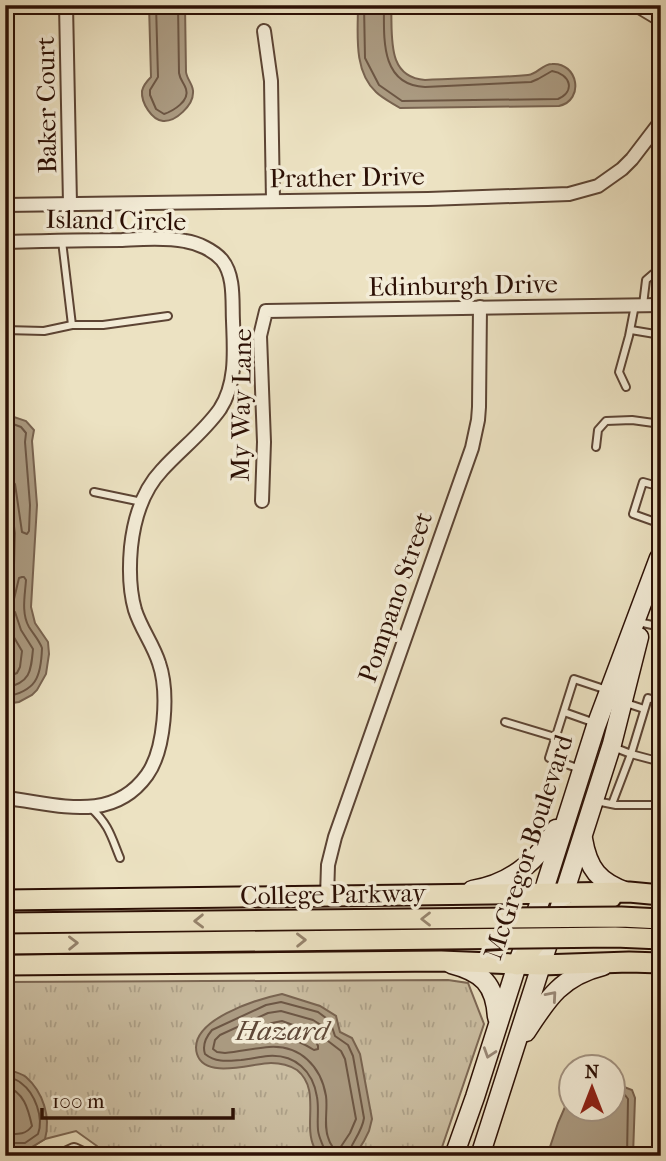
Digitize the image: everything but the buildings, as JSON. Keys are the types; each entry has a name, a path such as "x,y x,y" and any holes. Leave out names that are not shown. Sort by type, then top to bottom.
{"main road":[{"name":"McGregor Boulevard","path":"543,893 596,724 615,696 643,623 660,557"},
{"name":"McGregor Boulevard","path":"565,893 611,746 615,696 660,557"},
{"path":"442,895 493,885 520,872 545,847 571,805"},
{"path":"583,836 591,867 612,886 646,894"},
{"path":"541,965 543,893"},
{"path":"517,965 565,893"},
{"path":"479,894 513,904 573,950 609,962"},
{"path":"5,900 646,894"},
{"path":"470,962 499,955 541,928 587,905 646,894"},
{"path":"645,962 632,950 625,933 631,911 646,894"},
{"path":"441,961 464,941 468,927 465,914 456,903 442,895"},
{"path":"110,964 123,959 136,947 136,917 150,904 166,898"},
{"path":"110,899 136,917"},
{"name":"College Parkway","path":"5,923 621,917 661,919"},
{"name":"College Parkway","path":"5,944 615,937 661,939"},
{"path":"136,947 152,959 165,964"},
{"path":"441,961 474,972 491,988 497,1027"},
{"path":"5,965 441,961 541,965 645,962"},
{"path":"514,1053 546,1002 567,980 589,970 645,962"},
{"name":"McGregor Boulevard","path":"454,1156 517,965"},
{"name":"McGregor Boulevard","path":"480,1156 541,965"}],"street":[{"name":"Baker Court","path":"66,5 71,204"},
{"path":"636,5 661,20"},
{"path":"264,31 271,80 272,201"},
{"name":"Prather Drive","path":"5,205 428,199 569,194 598,186 622,169 661,121"},
{"name":"Island Circle","path":"5,242 158,239 201,245 223,261 229,274 232,288 234,355 228,394 213,418 152,482 142,502 132,539 129,569 135,610 159,660 162,674 162,734 155,761 139,785 114,802 90,807 71,807 5,798"},
{"name":"Edinburgh Drive","path":"266,311 661,305"},
{"name":"Pompano Street","path":"327,897 328,865 335,836 472,448 479,407 480,307"},
{"name":"My Way Lane","path":"262,501 264,442 260,343 266,311"},
{"path":"61,1156 74,1150 87,1156"}],"lane":[{"path":"62,241 72,325"},
{"path":"626,387 619,372 646,280 653,274 661,274"},
{"path":"5,330 44,331 72,325 103,325 168,316"},
{"path":"631,330 661,335"},
{"path":"596,447 598,430 606,421 661,424"},
{"path":"661,487 643,482 634,514 661,524"},
{"path":"94,492 142,502"},
{"path":"643,623 661,627"},
{"path":"582,770 549,758 574,680 644,709"},
{"path":"612,804 648,698 661,702"},
{"path":"564,712 596,724"},
{"path":"505,722 555,737"},
{"path":"611,746 661,762"},
{"path":"594,801 661,805"},
{"path":"90,807 108,828 120,858"}],"green space":[{"path":"448,980 468,983 484,1024 439,1156 100,1156 97,1146 76,1131 45,1139 27,1150 5,1150 5,982"}],"water":[{"path":"149,5 185,5 186,72 193,93 187,107 168,121 159,120 151,114 142,96 143,87 151,77"},
{"path":"358,5 391,5 392,41 397,63 412,77 425,80 528,75 549,64 561,65 568,69 575,82 573,97 559,106 400,108 376,92 363,73 358,51"},
{"path":"5,414 26,421 34,430 32,441 37,505 31,607 35,623 48,642 49,654 46,674 37,690 19,702 5,704 5,610 14,565 15,533 5,464"},
{"name":"Hazard","path":"282,994 320,1006 336,1016 340,1032 352,1038 360,1054 372,1119 364,1141 352,1156 321,1156 315,1150 311,1138 308,1087 297,1070 271,1063 219,1068 202,1062 197,1054 197,1042 213,1021 242,1006"},
{"path":"5,1069 26,1077 37,1090 44,1105 47,1122 45,1139 27,1150 5,1150"},
{"path":"628,1088 632,1090 635,1098 633,1156 547,1156 558,1123 628,1122"}]}
